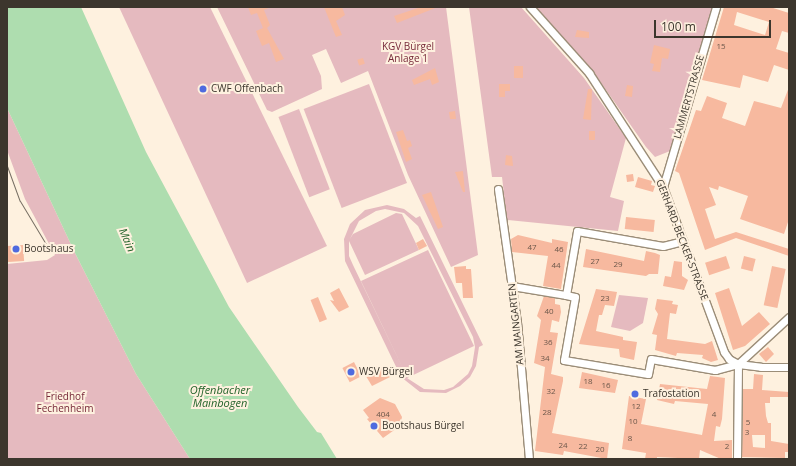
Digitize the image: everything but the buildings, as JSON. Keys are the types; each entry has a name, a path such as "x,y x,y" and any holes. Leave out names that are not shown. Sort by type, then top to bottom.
{"street":[{"name":"GERHARD-BECKER-STRASSE","path":"530,7 589,73 663,187 724,352 729,359 738,364"},
{"name":"LAMMERTSTRASSE","path":"663,187 716,7"},
{"name":"AM MAINGARTEN","path":"498,189 512,286 529,459"},
{"path":"566,296 577,231 663,246 683,241"},
{"path":"512,286 575,297 564,360 648,374 651,359 715,370 738,364 761,367 789,366"},
{"path":"737,459 738,364 789,317"}],"green space":[{"name":"CWF Offenbach","path":"119,7 210,7 327,246 247,283"},
{"name":"KGV Bürgel Anlage 1","path":"217,7 446,7 478,255 451,267 408,175 368,71 341,83 326,49 312,55 321,76 322,89 272,112 267,110"},
{"path":"469,7 521,7 584,78 626,138 610,197 624,201 618,231 507,220 502,177 492,177"},
{"path":"535,7 713,7 670,151 655,157 646,147 592,70"},
{"path":"369,84 407,183 342,208 304,109"},
{"name":"Friedhof Fechenheim","path":"7,108 75,253 136,374 190,459 7,459 7,264 47,260 55,255 25,199 7,150"},
{"path":"299,109 330,189 309,197 278,117"},
{"path":"387,205 404,209 416,218 420,216 483,345 479,347 476,366 470,377 460,386 446,393 420,392 401,377 345,261 344,239 350,224 365,210","holes":["385,209 404,213 418,226 473,337 475,347 472,366 468,374 453,387 444,390 424,389 407,378 474,346 428,250 361,281 407,377 349,256 349,241 365,275 419,250 402,214 396,213 353,234 350,239 359,221 376,211"]},
{"path":"619,295 648,298 643,323 630,331 611,327"}],"water":[{"name":"Offenbacher Mainbogen","path":"7,7 81,7 146,152 229,307 298,407 317,432 321,433 337,459 190,459 136,374 75,253 7,108"}],"tram line":[{"path":"7,166 20,201 47,246"}],"place":[{"name":"CWF Offenbach","path":"203,89"},
{"name":"Bootshaus","path":"16,249"},
{"name":"WSV Bürgel","path":"351,372"},
{"name":"Trafostation","path":"635,394"},
{"name":"Bootshaus Bürgel","path":"374,426"}],"water label":[{"name":"Main","path":"127,240"}]}
